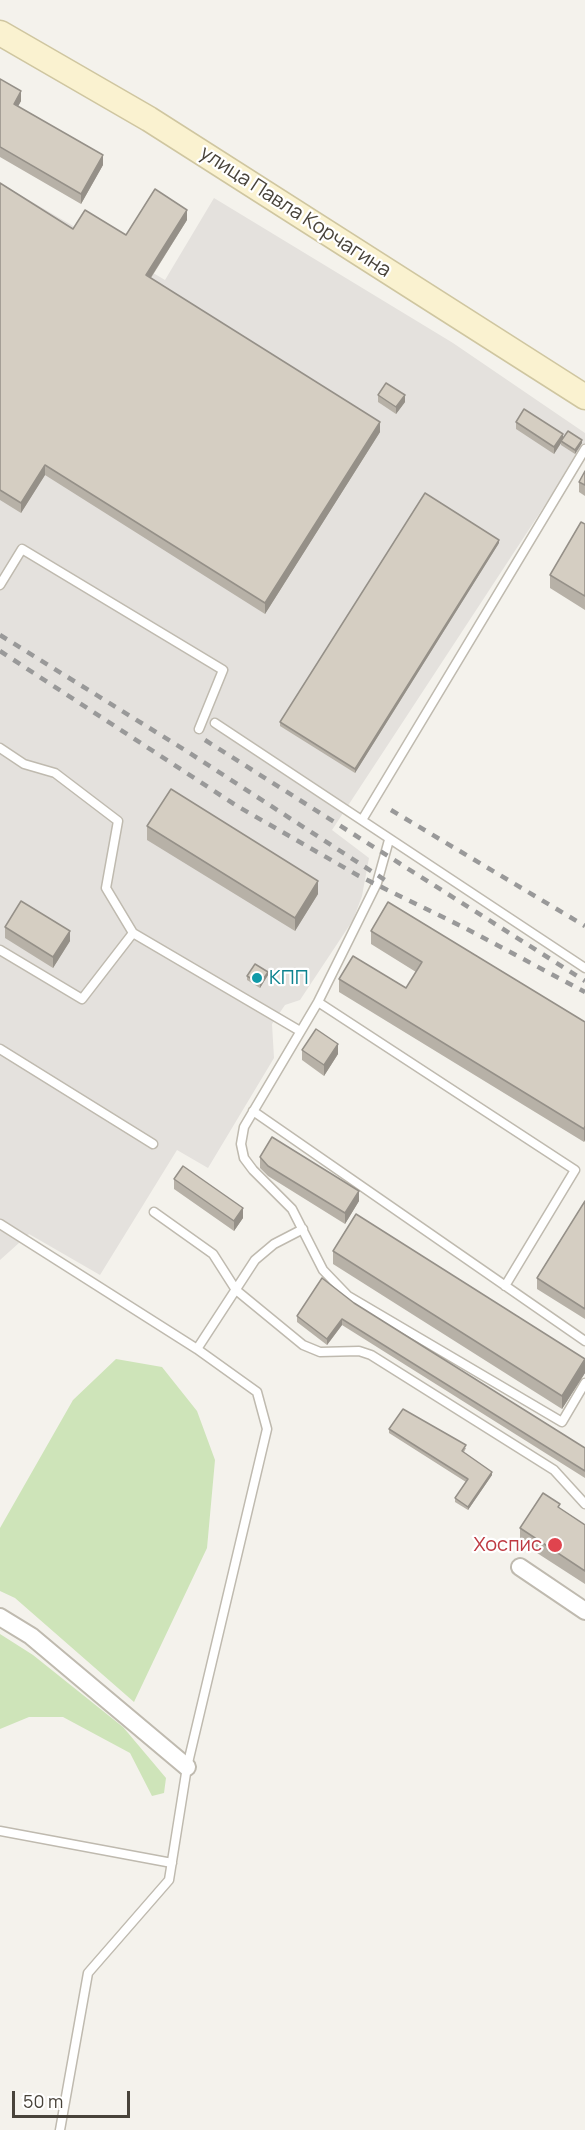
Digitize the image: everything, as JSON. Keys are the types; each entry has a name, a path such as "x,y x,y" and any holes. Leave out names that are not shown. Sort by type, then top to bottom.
{"main road":[{"name":"улица Павла Корчагина","path":"0,33 149,119 585,397"}],"street":[{"path":"520,1568 585,1611"},
{"path":"0,1617 31,1636 187,1767"}],"lane":[{"path":"362,820 585,449"},
{"path":"0,585 22,549 224,670 199,729"},
{"path":"215,723 362,820 388,840 585,968"},
{"path":"0,748 24,764 55,773 118,821 106,888 133,933 300,1031"},
{"path":"388,840 377,884 318,1002 253,1111 242,1134 244,1158 248,1165 292,1209 323,1270 348,1296 562,1422 585,1383"},
{"path":"0,950 82,999 133,933"},
{"path":"318,1002 575,1170 505,1286"},
{"path":"0,1049 153,1144"},
{"path":"253,1111 585,1341"},
{"path":"154,1212 213,1254 236,1290 310,1349 331,1353 359,1351 371,1355 554,1470 585,1504"},
{"path":"0,1224 197,1349 257,1392 267,1429 187,1767 169,1880 88,1973 60,2130"},
{"path":"197,1349 255,1260 274,1244 303,1229"},
{"path":"0,1831 172,1863"}],"shaded area":[{"path":"0,183 165,280 214,198 453,343 585,433 585,444 332,830 369,858 362,896 353,920 300,1000 285,1005 272,1024 274,1058 208,1168 177,1150 100,1275 29,1234 0,1260"}],"green space":[{"path":"116,1359 162,1367 197,1411 215,1460 207,1548 134,1702 15,1598 0,1591 0,1528 73,1400"},
{"path":"0,1634 33,1655 123,1727 166,1778 164,1793 152,1796 130,1753 63,1717 29,1717 0,1729"}],"building":[{"path":"0,79 21,91 14,104 103,155 81,194 0,147"},
{"path":"0,183 73,229 85,210 126,235 155,189 187,210 146,275 380,422 265,603 45,465 21,503 0,490"},
{"path":"386,383 405,395 396,407 378,395"},
{"path":"524,409 563,434 554,447 516,422"},
{"path":"568,431 582,440 575,450 561,441"},
{"path":"585,471 585,485 579,482"},
{"path":"425,493 499,540 355,769 280,722"},
{"path":"581,522 585,524 585,596 550,575"},
{"path":"171,789 318,881 295,918 147,826"},
{"path":"21,901 70,931 53,957 5,927"},
{"path":"388,902 585,1022 584,1129 339,979 353,956 406,988 422,962 371,931"},
{"name":"КПП","path":"255,964 268,972 260,984 247,976"},
{"path":"316,1029 338,1044 324,1065 302,1050"},
{"path":"272,1137 359,1191 345,1213 268,1166 260,1157"},
{"path":"183,1166 243,1208 234,1221 174,1179"},
{"path":"585,1201 585,1309 537,1278"},
{"path":"356,1214 585,1359 562,1396 333,1251"},
{"path":"322,1278 354,1303 585,1448 585,1471 342,1319 327,1339 297,1316"},
{"path":"403,1409 466,1445 462,1451 492,1472 468,1507 455,1498 468,1479 389,1429"},
{"name":"Хоспис","path":"543,1493 560,1504 558,1507 585,1525 585,1571 520,1528"}],"railway":[{"path":"0,635 188,752 388,882"},
{"path":"0,651 237,806 359,876 465,928 585,992"},
{"path":"205,740 585,981"},
{"path":"391,810 585,926"}],"place":[{"name":"КПП","path":"257,978"},
{"name":"Хоспис","path":"555,1545"}]}
